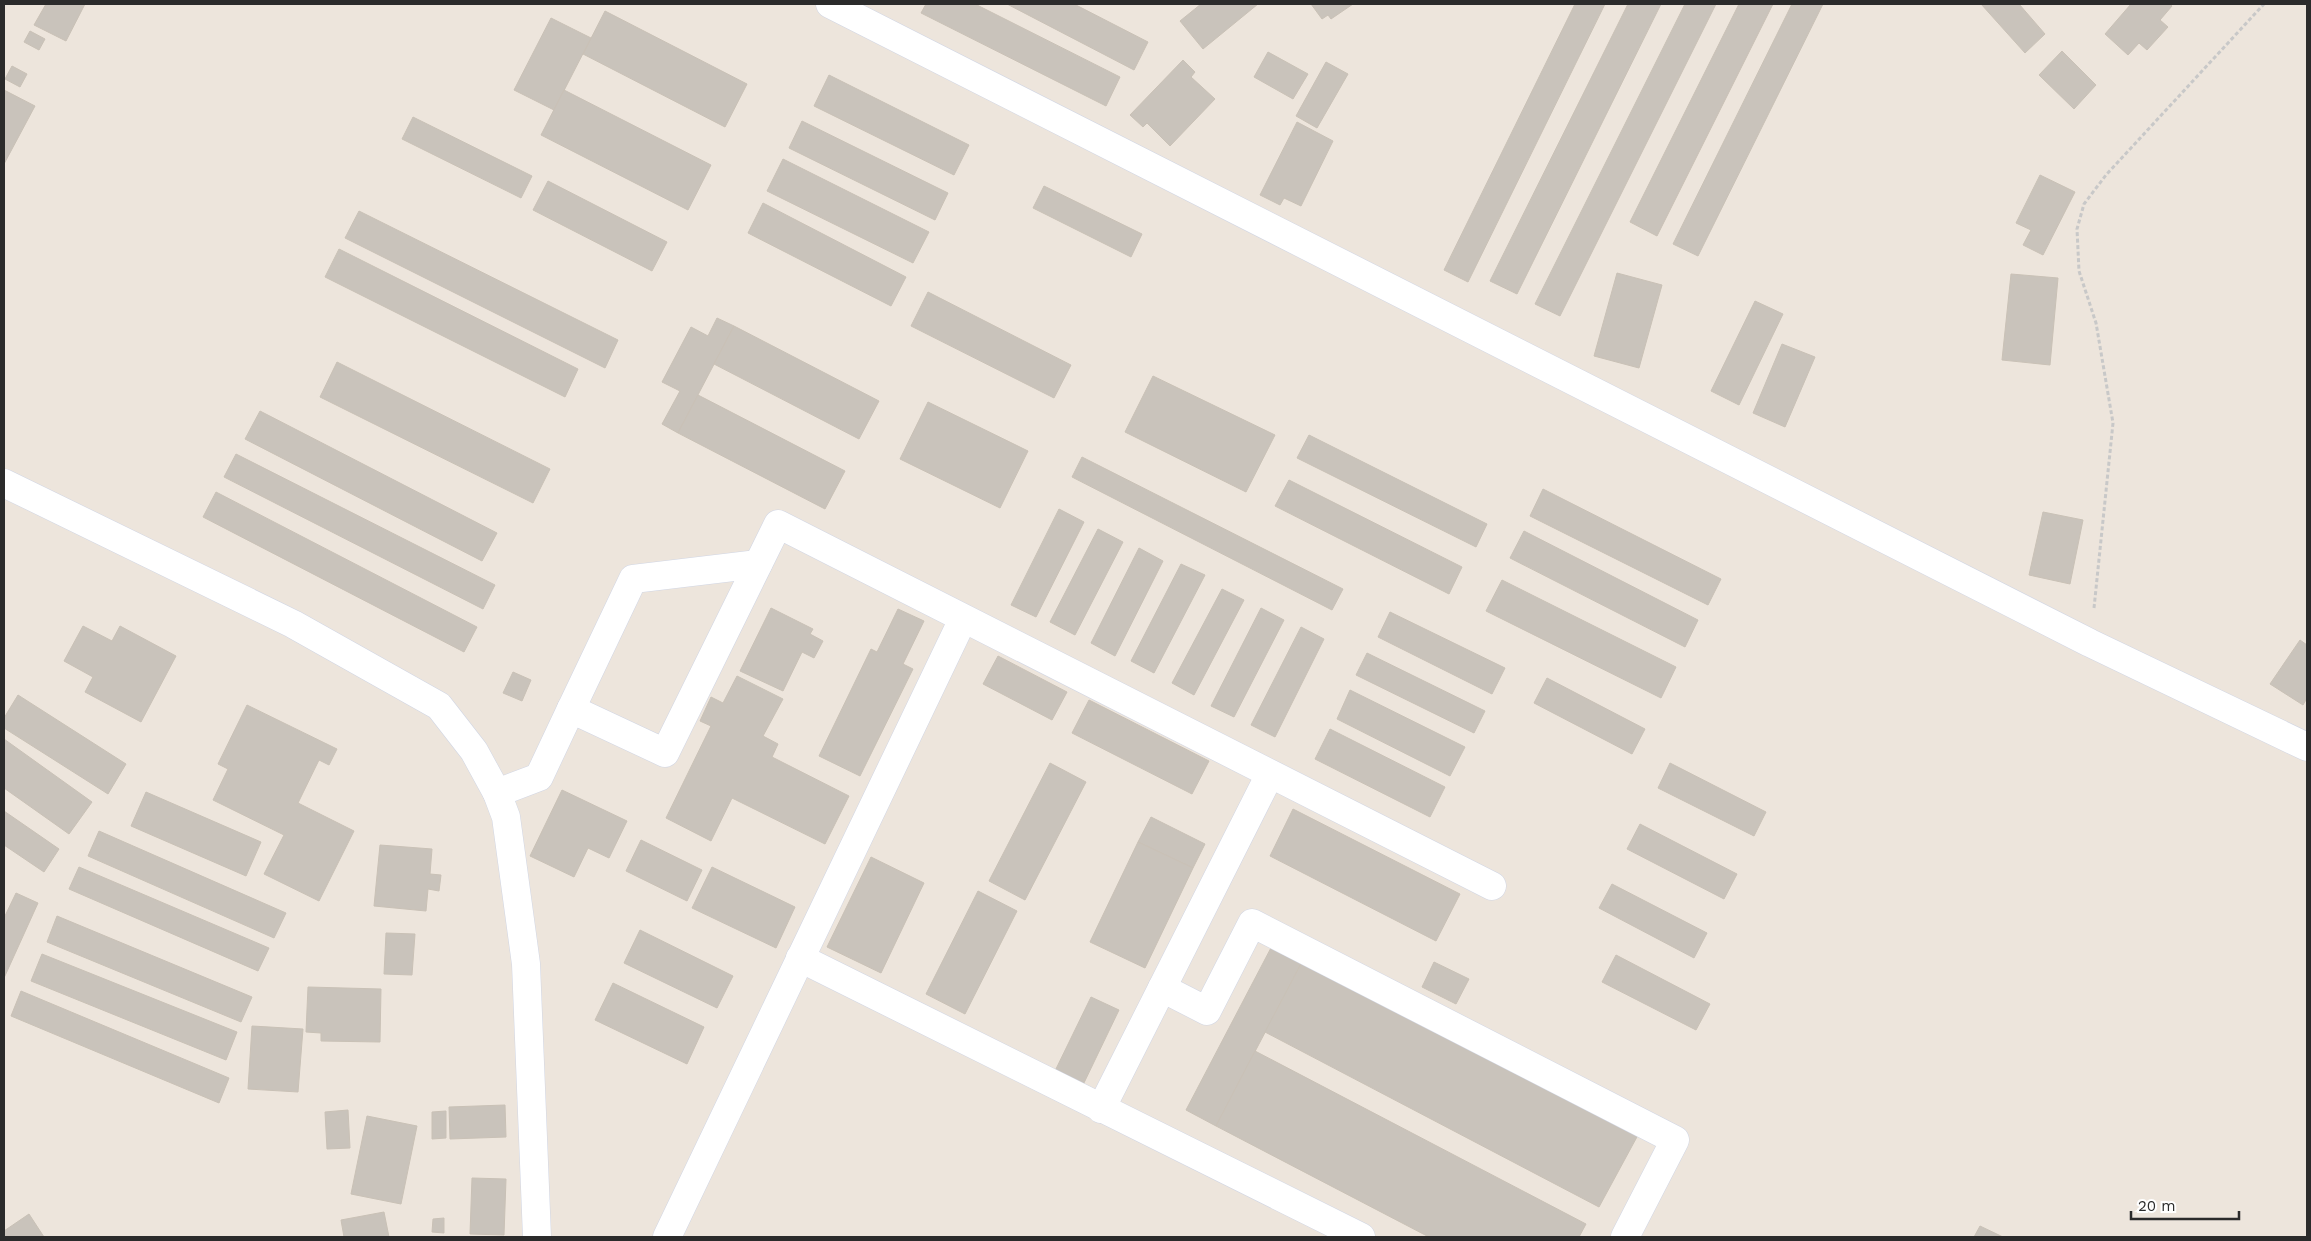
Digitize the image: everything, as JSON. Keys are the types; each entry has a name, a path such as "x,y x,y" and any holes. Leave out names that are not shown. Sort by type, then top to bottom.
{"street":[{"path":"830,4 2090,643 2307,747"},
{"path":"4,483 293,624 439,706 474,751 498,793 506,817 526,964 537,1237"},
{"path":"571,709 665,753 778,524 1492,886"},
{"path":"498,793 538,777 633,579 758,564"},
{"path":"667,1237 963,618"},
{"path":"1101,1109 1270,774"},
{"path":"1162,988 1207,1011 1252,923 1675,1140 1625,1237"},
{"path":"800,958 1361,1237"}],"path":[{"path":"2090,643 2113,423 2096,323 2079,270 2077,229 2084,204 2106,175 2264,4"}],"building":[{"path":"46,4 85,4 66,41 34,25"},
{"path":"926,4 975,4 1120,77 1106,106 921,13"},
{"path":"1007,4 1074,4 1148,42 1134,70"},
{"path":"1201,4 1258,4 1203,49 1180,21"},
{"path":"1311,4 1353,4 1331,19 1328,15 1322,19"},
{"path":"1575,4 1605,4 1468,282 1444,270"},
{"path":"1628,4 1661,4 1517,294 1490,281"},
{"path":"1685,4 1716,4 1560,316 1535,304"},
{"path":"1739,4 1773,4 1657,236 1630,222"},
{"path":"1792,4 1823,4 1698,256 1673,244"},
{"path":"1981,4 2019,4 2045,34 2025,53"},
{"path":"2131,4 2170,4 2172,6 2160,20 2168,27 2147,50 2139,43 2128,55 2105,34"},
{"path":"605,11 747,84 725,127 583,54"},
{"path":"551,18 591,38 554,110 514,90"},
{"path":"30,31 45,39 39,50 24,42"},
{"path":"2062,51 2096,85 2074,109 2039,75"},
{"path":"1268,52 1308,74 1293,99 1254,77"},
{"path":"1183,60 1195,72 1191,77 1215,99 1170,146 1147,123 1143,127 1130,115"},
{"path":"1326,62 1348,74 1317,128 1296,116"},
{"path":"12,66 27,74 20,87 5,79"},
{"path":"829,75 969,145 954,175 814,106"},
{"path":"4,90 35,106 4,164"},
{"path":"564,90 711,165 688,210 541,135"},
{"path":"413,117 532,176 521,198 402,139"},
{"path":"802,121 948,193 935,220 789,148"},
{"path":"1297,122 1333,141 1301,206 1284,198 1280,205 1260,195"},
{"path":"783,159 929,232 913,263 767,191"},
{"path":"2040,175 2075,192 2043,255 2023,245 2031,230 2016,223"},
{"path":"548,181 667,242 652,271 533,210"},
{"path":"1044,186 1142,234 1131,257 1033,208"},
{"path":"763,203 906,277 891,306 748,233"},
{"path":"359,211 618,340 605,368 345,238"},
{"path":"339,249 578,369 565,397 325,277"},
{"path":"1617,273 1662,285 1639,368 1594,356"},
{"path":"2011,274 2058,278 2050,365 2002,360"},
{"path":"928,292 1071,365 1054,398 911,326"},
{"path":"1755,301 1783,314 1739,405 1711,391"},
{"path":"717,318 734,326 678,433 662,424 680,391 662,382 691,327 708,336"},
{"path":"734,326 879,401 859,439 714,364"},
{"path":"1782,344 1815,357 1785,427 1753,413"},
{"path":"337,362 550,469 533,503 320,397"},
{"path":"1153,376 1275,435 1246,492 1125,432"},
{"path":"698,395 845,471 825,509 678,433"},
{"path":"928,402 1028,451 1000,508 900,459"},
{"path":"260,411 497,533 482,561 245,439"},
{"path":"1309,435 1487,524 1476,547 1297,458"},
{"path":"236,454 495,585 483,609 224,477"},
{"path":"1082,457 1343,589 1332,610 1072,477"},
{"path":"1289,480 1462,567 1449,594 1275,506"},
{"path":"1543,489 1721,579 1708,605 1530,516"},
{"path":"216,492 477,627 464,652 203,517"},
{"path":"1059,509 1084,522 1036,617 1011,605"},
{"path":"2043,512 2083,520 2070,584 2029,575"},
{"path":"1098,529 1123,542 1075,635 1050,622"},
{"path":"1524,531 1698,620 1685,647 1510,558"},
{"path":"1139,548 1163,561 1115,656 1091,643"},
{"path":"1181,564 1205,575 1154,673 1131,661"},
{"path":"1502,580 1676,667 1661,698 1486,611"},
{"path":"1222,589 1244,600 1194,695 1172,683"},
{"path":"771,608 813,629 810,634 823,641 814,658 802,652 783,691 740,671"},
{"path":"1261,608 1284,620 1234,717 1211,706"},
{"path":"898,609 924,621 903,664 913,669 860,776 819,756 871,649 877,652"},
{"path":"1390,612 1505,668 1492,694 1378,637"},
{"path":"83,626 112,641 120,626 176,656 141,722 85,692 93,677 64,661"},
{"path":"1301,627 1324,639 1275,737 1251,725"},
{"path":"2300,640 2307,645 2307,698 2303,705 2270,684"},
{"path":"1367,653 1485,711 1474,733 1356,675"},
{"path":"998,656 1067,692 1052,720 983,684"},
{"path":"513,672 531,680 522,701 503,693"},
{"path":"737,676 783,699 763,736 778,744 772,757 849,796 825,844 732,798 711,841 666,818 711,726 700,721 711,697 723,703"},
{"path":"1547,678 1645,729 1632,754 1534,703"},
{"path":"1350,690 1465,747 1450,776 1337,719"},
{"path":"18,695 126,764 108,794 4,728 4,718"},
{"path":"1089,700 1209,761 1192,794 1072,733"},
{"path":"247,705 337,749 329,765 319,760 298,803 354,831 319,901 264,874 284,835 213,800 228,769 218,764"},
{"path":"1330,729 1445,787 1430,817 1315,759"},
{"path":"4,739 92,802 69,834 4,788"},
{"path":"1050,763 1086,782 1025,900 989,881"},
{"path":"1670,763 1766,812 1754,836 1658,788"},
{"path":"562,790 627,821 609,858 588,848 574,877 530,856"},
{"path":"146,792 261,842 246,876 131,826"},
{"path":"1293,809 1460,894 1436,941 1270,856"},
{"path":"4,811 59,849 44,872 4,845"},
{"path":"1151,817 1205,844 1193,868 1138,842"},
{"path":"1640,824 1737,874 1724,899 1627,849"},
{"path":"99,831 286,913 274,938 88,856"},
{"path":"641,840 702,870 687,901 626,871"},
{"path":"1138,842 1193,868 1145,968 1090,942"},
{"path":"380,845 432,849 430,874 441,875 439,891 428,889 426,911 374,906"},
{"path":"871,857 924,883 881,973 827,947"},
{"path":"79,867 269,948 258,971 69,889"},
{"path":"712,867 795,907 776,948 692,908"},
{"path":"1612,884 1707,933 1694,958 1599,908"},
{"path":"978,891 1017,911 965,1014 926,994"},
{"path":"16,893 38,903 4,978 4,918"},
{"path":"57,916 252,997 241,1022 47,942"},
{"path":"640,930 733,976 717,1008 624,963"},
{"path":"386,933 415,934 412,975 384,974"},
{"path":"1273,944 1303,960 1216,1126 1186,1110"},
{"path":"42,954 237,1032 226,1060 31,981"},
{"path":"1616,955 1710,1004 1696,1030 1602,982"},
{"path":"1303,960 1638,1135 1599,1207 1265,1032"},
{"path":"1434,962 1469,979 1456,1004 1422,987"},
{"path":"613,983 704,1027 687,1064 595,1020"},
{"path":"308,987 381,989 380,1042 321,1041 321,1033 306,1032"},
{"path":"21,991 229,1078 219,1103 11,1016"},
{"path":"1091,997 1119,1010 1082,1087 1054,1073"},
{"path":"252,1026 303,1029 298,1092 248,1089"},
{"path":"1255,1051 1586,1224 1579,1237 1429,1237 1216,1126"},
{"path":"505,1105 506,1137 450,1139 449,1107"},
{"path":"348,1110 350,1148 327,1149 325,1112"},
{"path":"446,1111 446,1138 432,1139 432,1112"},
{"path":"367,1116 417,1126 401,1204 351,1194"},
{"path":"472,1178 506,1179 504,1235 470,1234"},
{"path":"384,1212 389,1237 344,1237 341,1220"},
{"path":"29,1214 44,1237 4,1237 4,1231"},
{"path":"444,1218 444,1233 432,1232 433,1219"},
{"path":"1980,1226 2003,1237 1974,1237"}]}
